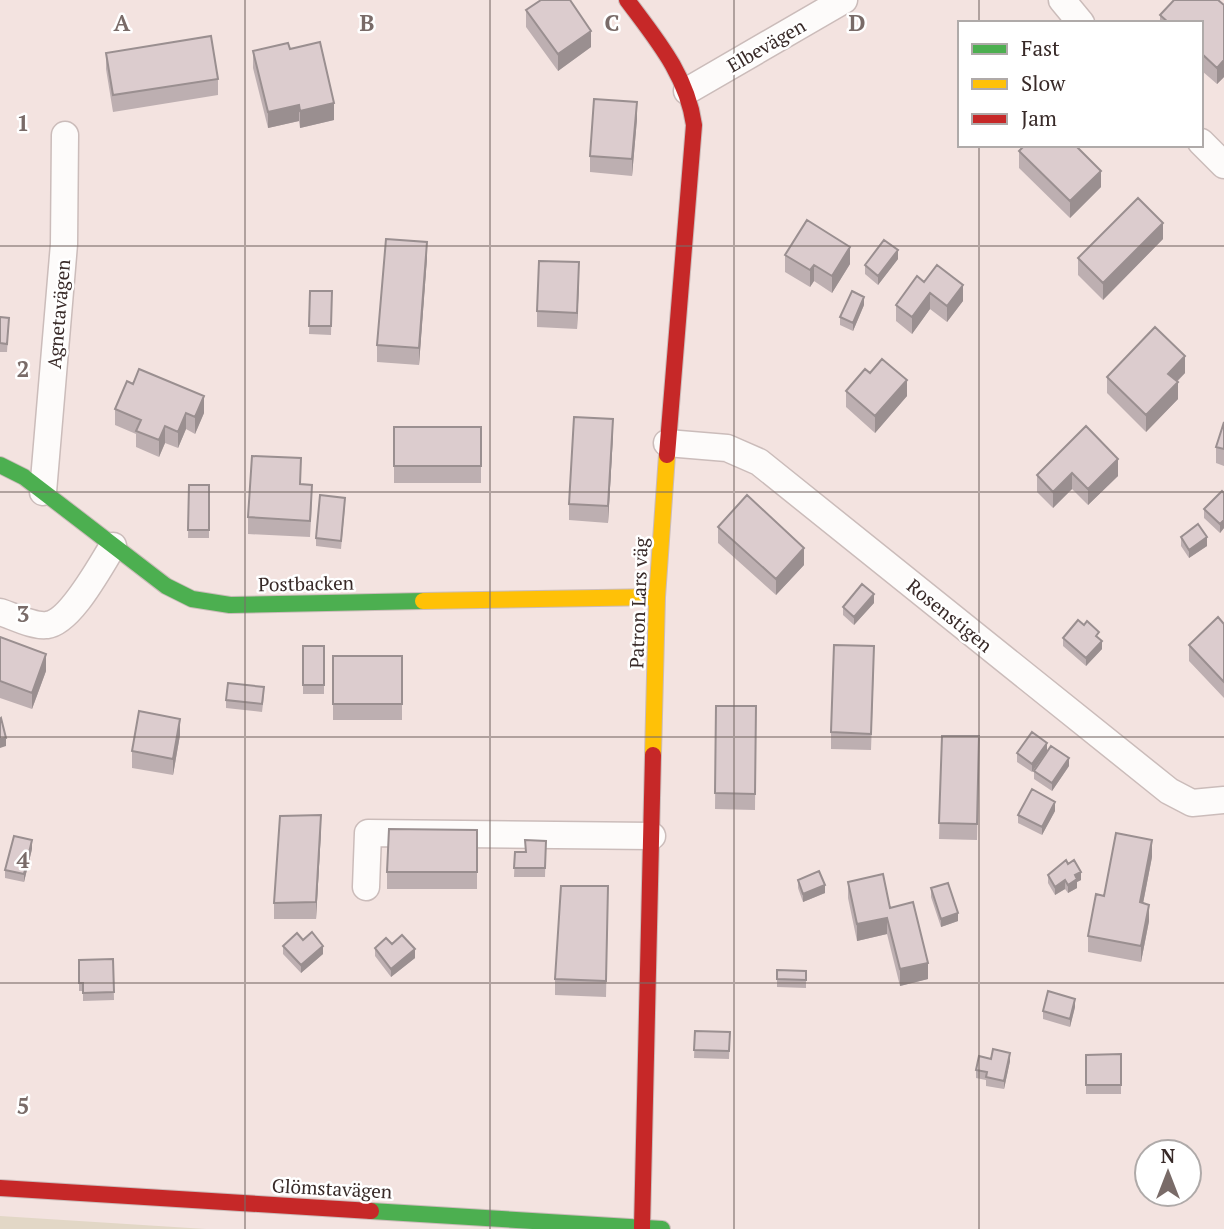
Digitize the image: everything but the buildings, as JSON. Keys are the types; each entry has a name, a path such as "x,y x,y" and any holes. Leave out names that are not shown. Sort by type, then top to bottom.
{"street":[{"name":"Patron Lars väg","path":"627,0 665,54 687,91 693,107 693,138 657,597 642,1228"},
{"name":"Elbevägen","path":"687,91 844,0"},
{"path":"1062,0 1079,21"},
{"name":"Agnetavägen","path":"43,492 64,244 65,135"},
{"path":"1203,144 1224,165"},
{"name":"Rosenstigen","path":"667,443 727,448 759,462 1169,791 1192,803 1224,800"},
{"name":"Postbacken","path":"0,465 24,477 166,586 192,599 216,604 657,597"},
{"path":"0,612 45,626 59,621 74,605 113,546"},
{"path":"366,887 368,833 652,836"},
{"name":"Glömstavägen","path":"0,1188 662,1229"}],"shaded area":[{"path":"0,1216 206,1229 0,1229"}],"traffic: fast":[{"path":"0,465 24,477 166,586 192,599 230,605 423,601"},
{"path":"371,1211 662,1229"}],"traffic: slow":[{"path":"653,755 657,597 667,455"},
{"path":"423,601 657,597"}],"traffic: jam":[{"path":"627,0 669,58 685,90 694,125 667,455"},
{"path":"642,1228 653,755"},
{"path":"0,1188 371,1211"}]}
